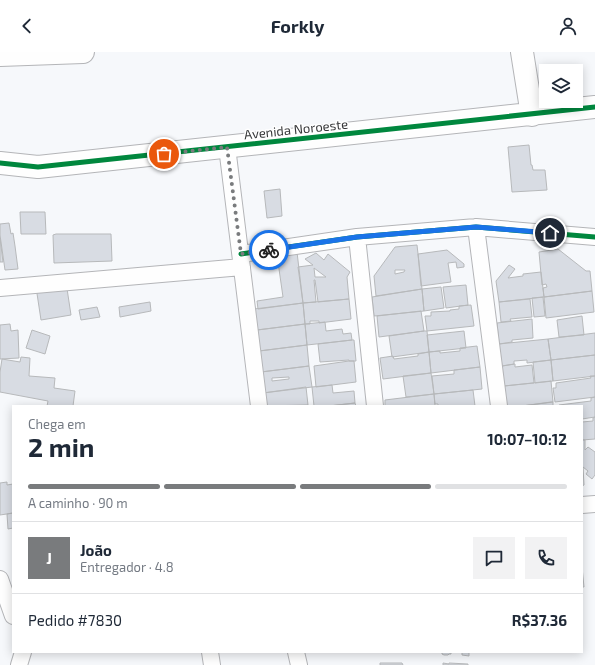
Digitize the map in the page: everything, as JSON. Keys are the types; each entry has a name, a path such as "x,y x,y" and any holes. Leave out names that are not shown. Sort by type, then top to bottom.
{"street":[{"path":"0,55 83,52"},
{"path":"522,52 532,115"},
{"name":"Avenida Noroeste","path":"0,163 38,167 532,115 595,107"},
{"path":"227,147 259,405"},
{"path":"0,288 241,260 357,237 476,227 595,237"},
{"path":"476,227 499,405"},
{"path":"357,237 375,405"},
{"path":"583,505 595,504"},
{"path":"12,576 0,578 12,613"},
{"path":"20,665 23,653"},
{"path":"210,653 212,665"},
{"path":"296,653 299,665"}],"building":[{"path":"529,145 533,170 545,170 547,190 512,192 508,147"},
{"path":"280,189 282,216 267,218 264,191"},
{"path":"20,212 45,212 46,234 21,234"},
{"path":"9,223 11,234 13,233 18,269 5,270 0,224"},
{"path":"111,234 112,261 54,263 53,235"},
{"path":"0,238 3,262 0,262"},
{"path":"417,245 422,289 376,296 374,276 395,247","holes":["395,270 405,270 404,272 395,274"]},
{"path":"558,249 586,271 590,271 592,291 544,297 543,288 547,287 546,284 542,285 539,252"},
{"path":"447,250 464,264 464,267 457,268 456,262 448,263 451,282 421,286 418,254"},
{"path":"297,252 303,303 258,309 257,301 283,297 277,255"},
{"path":"316,253 324,260 328,254 350,272 347,277 349,299 318,302 314,280 316,302 303,303 298,267 313,265 305,259","holes":["314,268 326,277 315,277"]},
{"path":"509,265 515,269 508,278 523,276 523,274 541,272 544,297 499,302 496,281"},
{"path":"66,282 71,315 41,320 36,287"},
{"path":"466,285 468,305 446,308 443,287"},
{"path":"441,287 444,308 424,311 422,289"},
{"path":"422,289 424,311 374,316 372,297"},
{"path":"592,291 594,312 546,318 544,297"},
{"path":"543,297 545,316 534,317 532,298"},
{"path":"349,299 351,319 319,323 319,321 310,321 310,324 305,324 303,303"},
{"path":"530,299 532,317 510,319 511,321 501,322 499,302"},
{"path":"150,302 151,311 120,317 119,307"},
{"path":"303,303 305,324 257,330 254,309"},
{"path":"471,305 474,326 427,331 425,316 431,316 431,312 450,311 459,309 459,306"},
{"path":"97,307 100,317 81,320 79,310"},
{"path":"421,311 424,331 379,337 377,316"},
{"path":"582,316 584,335 559,337 557,320"},
{"path":"532,319 533,338 512,340 512,342 499,344 497,323"},
{"path":"325,322 326,331 342,329 343,334 351,333 352,340 307,345 305,324"},
{"path":"10,324 11,331 18,330 19,358 0,359 0,325"},
{"path":"305,324 307,345 259,351 257,330"},
{"path":"32,330 50,336 45,354 26,348"},
{"path":"427,331 429,352 392,357 389,336"},
{"path":"464,331 466,348 429,352 427,335"},
{"path":"595,333 595,355 551,360 548,339"},
{"path":"548,339 551,360 527,363 527,360 514,361 514,364 502,366 499,344"},
{"path":"354,340 356,361 320,362 318,344"},
{"path":"307,345 309,366 261,372 259,351"},
{"path":"477,346 480,367 431,373 429,352 440,351 440,353 460,351 460,348"},
{"path":"429,352 431,373 383,379 380,358 393,356 394,359 418,356 418,354"},
{"path":"595,355 595,376 553,381 551,360"},
{"path":"21,357 30,358 29,376 55,378 54,388 75,391 73,405 47,405 48,401 0,392 0,372 2,359 20,362"},
{"path":"551,360 553,381 535,383 533,362"},
{"path":"354,361 356,382 316,387 314,366"},
{"path":"515,364 515,367 532,365 534,383 504,386 502,366"},
{"path":"309,366 312,387 263,393 261,372","holes":["289,377 289,379 272,381 272,378"]},
{"path":"480,367 482,389 434,394 432,376 454,374 454,370"},
{"path":"431,373 434,394 406,397 403,376"},
{"path":"590,376 595,376 595,397 555,402 553,388 556,388 556,383 591,378"},
{"path":"551,381 553,402 530,405 506,405 504,386"},
{"path":"332,385 333,393 354,391 355,403 314,405 312,387"},
{"path":"306,387 308,405 264,405 263,393"},
{"path":"473,390 475,405 438,405 435,404 434,394"},
{"path":"434,394 435,405 385,405 385,400"},
{"path":"595,397 595,417 583,419 583,405 559,405 591,401 591,398"},
{"path":"553,402 553,405 530,405"},
{"path":"355,403 356,405 338,405"},
{"path":"595,417 595,439 583,440 583,422 593,421 593,418"},
{"path":"583,440 585,440 585,450 588,447 595,452 595,475 592,479 586,474 588,471 583,467"},
{"path":"7,482 7,485 12,484 12,513 0,515 0,483"},
{"path":"12,513 12,528 8,529 7,514"},
{"path":"442,653 451,653 448,655"},
{"path":"462,653 469,653 469,656 462,655"},
{"path":"380,663 402,663 403,665 380,665"},
{"path":"443,663 468,664 468,665 443,665"}],"cycle path":[{"path":"0,163 38,167 595,107"},
{"path":"241,254 357,237 476,227 595,237"}],"way so far":[{"path":"164,154 227,147 241,254 269,250"}],"route":[{"path":"269,250 357,237 476,227 550,233"}]}
